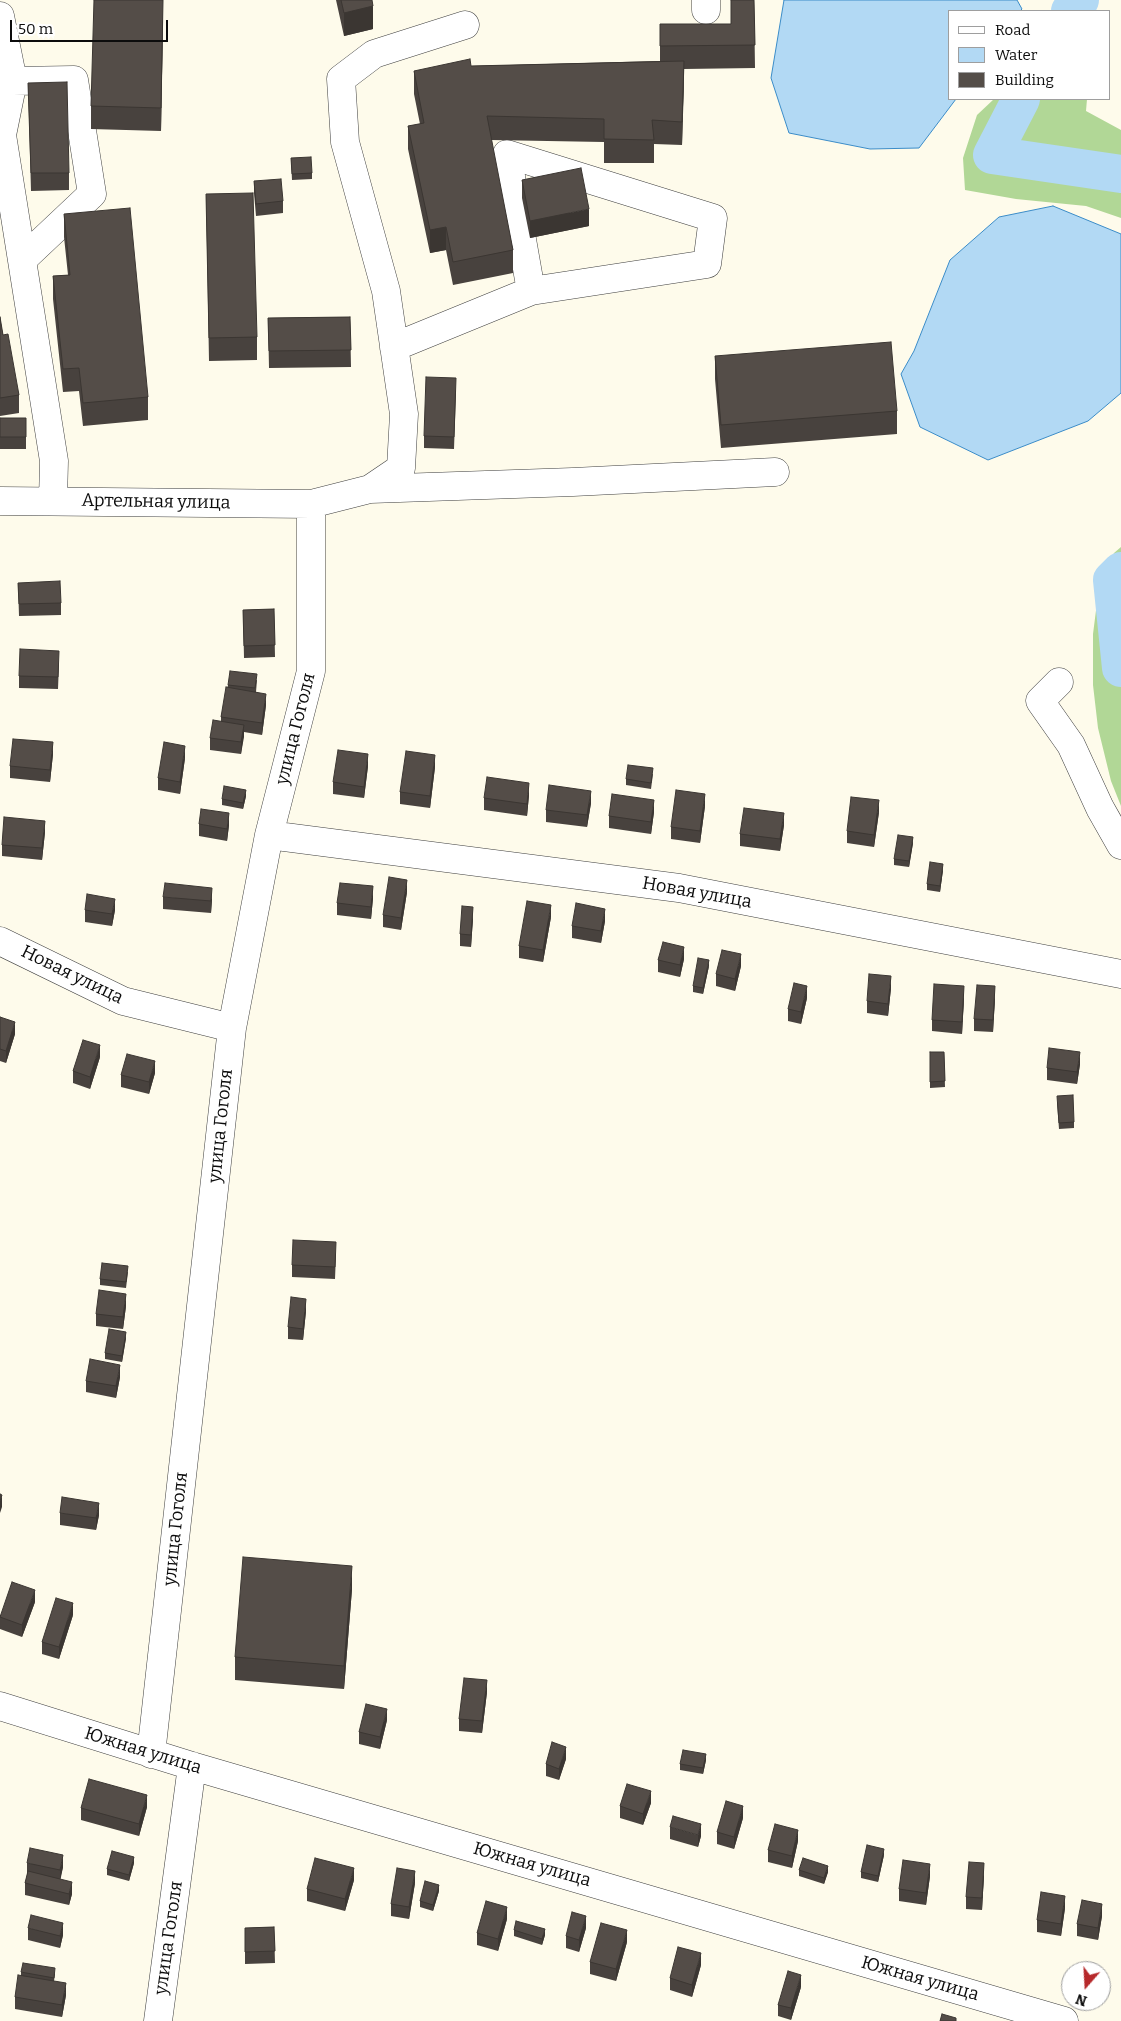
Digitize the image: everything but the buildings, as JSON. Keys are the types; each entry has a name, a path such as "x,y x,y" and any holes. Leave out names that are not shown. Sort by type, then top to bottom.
{"street":[{"path":"0,16 13,81 2,135 54,461 53,501"},
{"path":"370,489 401,468 404,414 386,291 345,142 341,79 374,54 465,25"},
{"path":"13,81 74,80 92,194 22,260"},
{"path":"394,347 531,291 707,264 713,218 507,154 531,291"},
{"path":"370,489 573,482 775,472"},
{"name":"Артельная улица","path":"0,501 311,504 370,489"},
{"name":"улица Гоголя","path":"151,1754 232,1028 269,835 311,672 311,504"},
{"path":"1059,682 1040,702 1071,745 1100,808 1121,844"},
{"name":"Новая улица","path":"269,835 679,888 1121,974"},
{"name":"Новая улица","path":"0,941 123,1002 232,1028"},
{"name":"Южная улица","path":"0,1706 151,1754 1035,2017 1064,2021"},
{"name":"улица Гоголя","path":"158,2021 192,1766"}],"green space":[{"path":"993,100 1087,100 1086,111 1121,130 1121,218 1086,206 1016,199 965,190 963,158 977,115"},
{"path":"1121,547 1121,806 1111,781 1098,728 1093,685 1093,634 1099,587 1114,553"}],"water":[{"path":"784,0 1017,0 1022,9 948,10 948,100 955,100 919,148 870,149 789,133 771,78"},
{"path":"1053,206 1121,234 1121,393 1088,421 988,460 920,427 901,374 914,351 950,260 999,217"}],"waterway":[{"path":"1071,10 1080,0"},
{"path":"1020,100 992,155 1121,174"},
{"path":"1121,571 1112,580 1121,668"}]}
